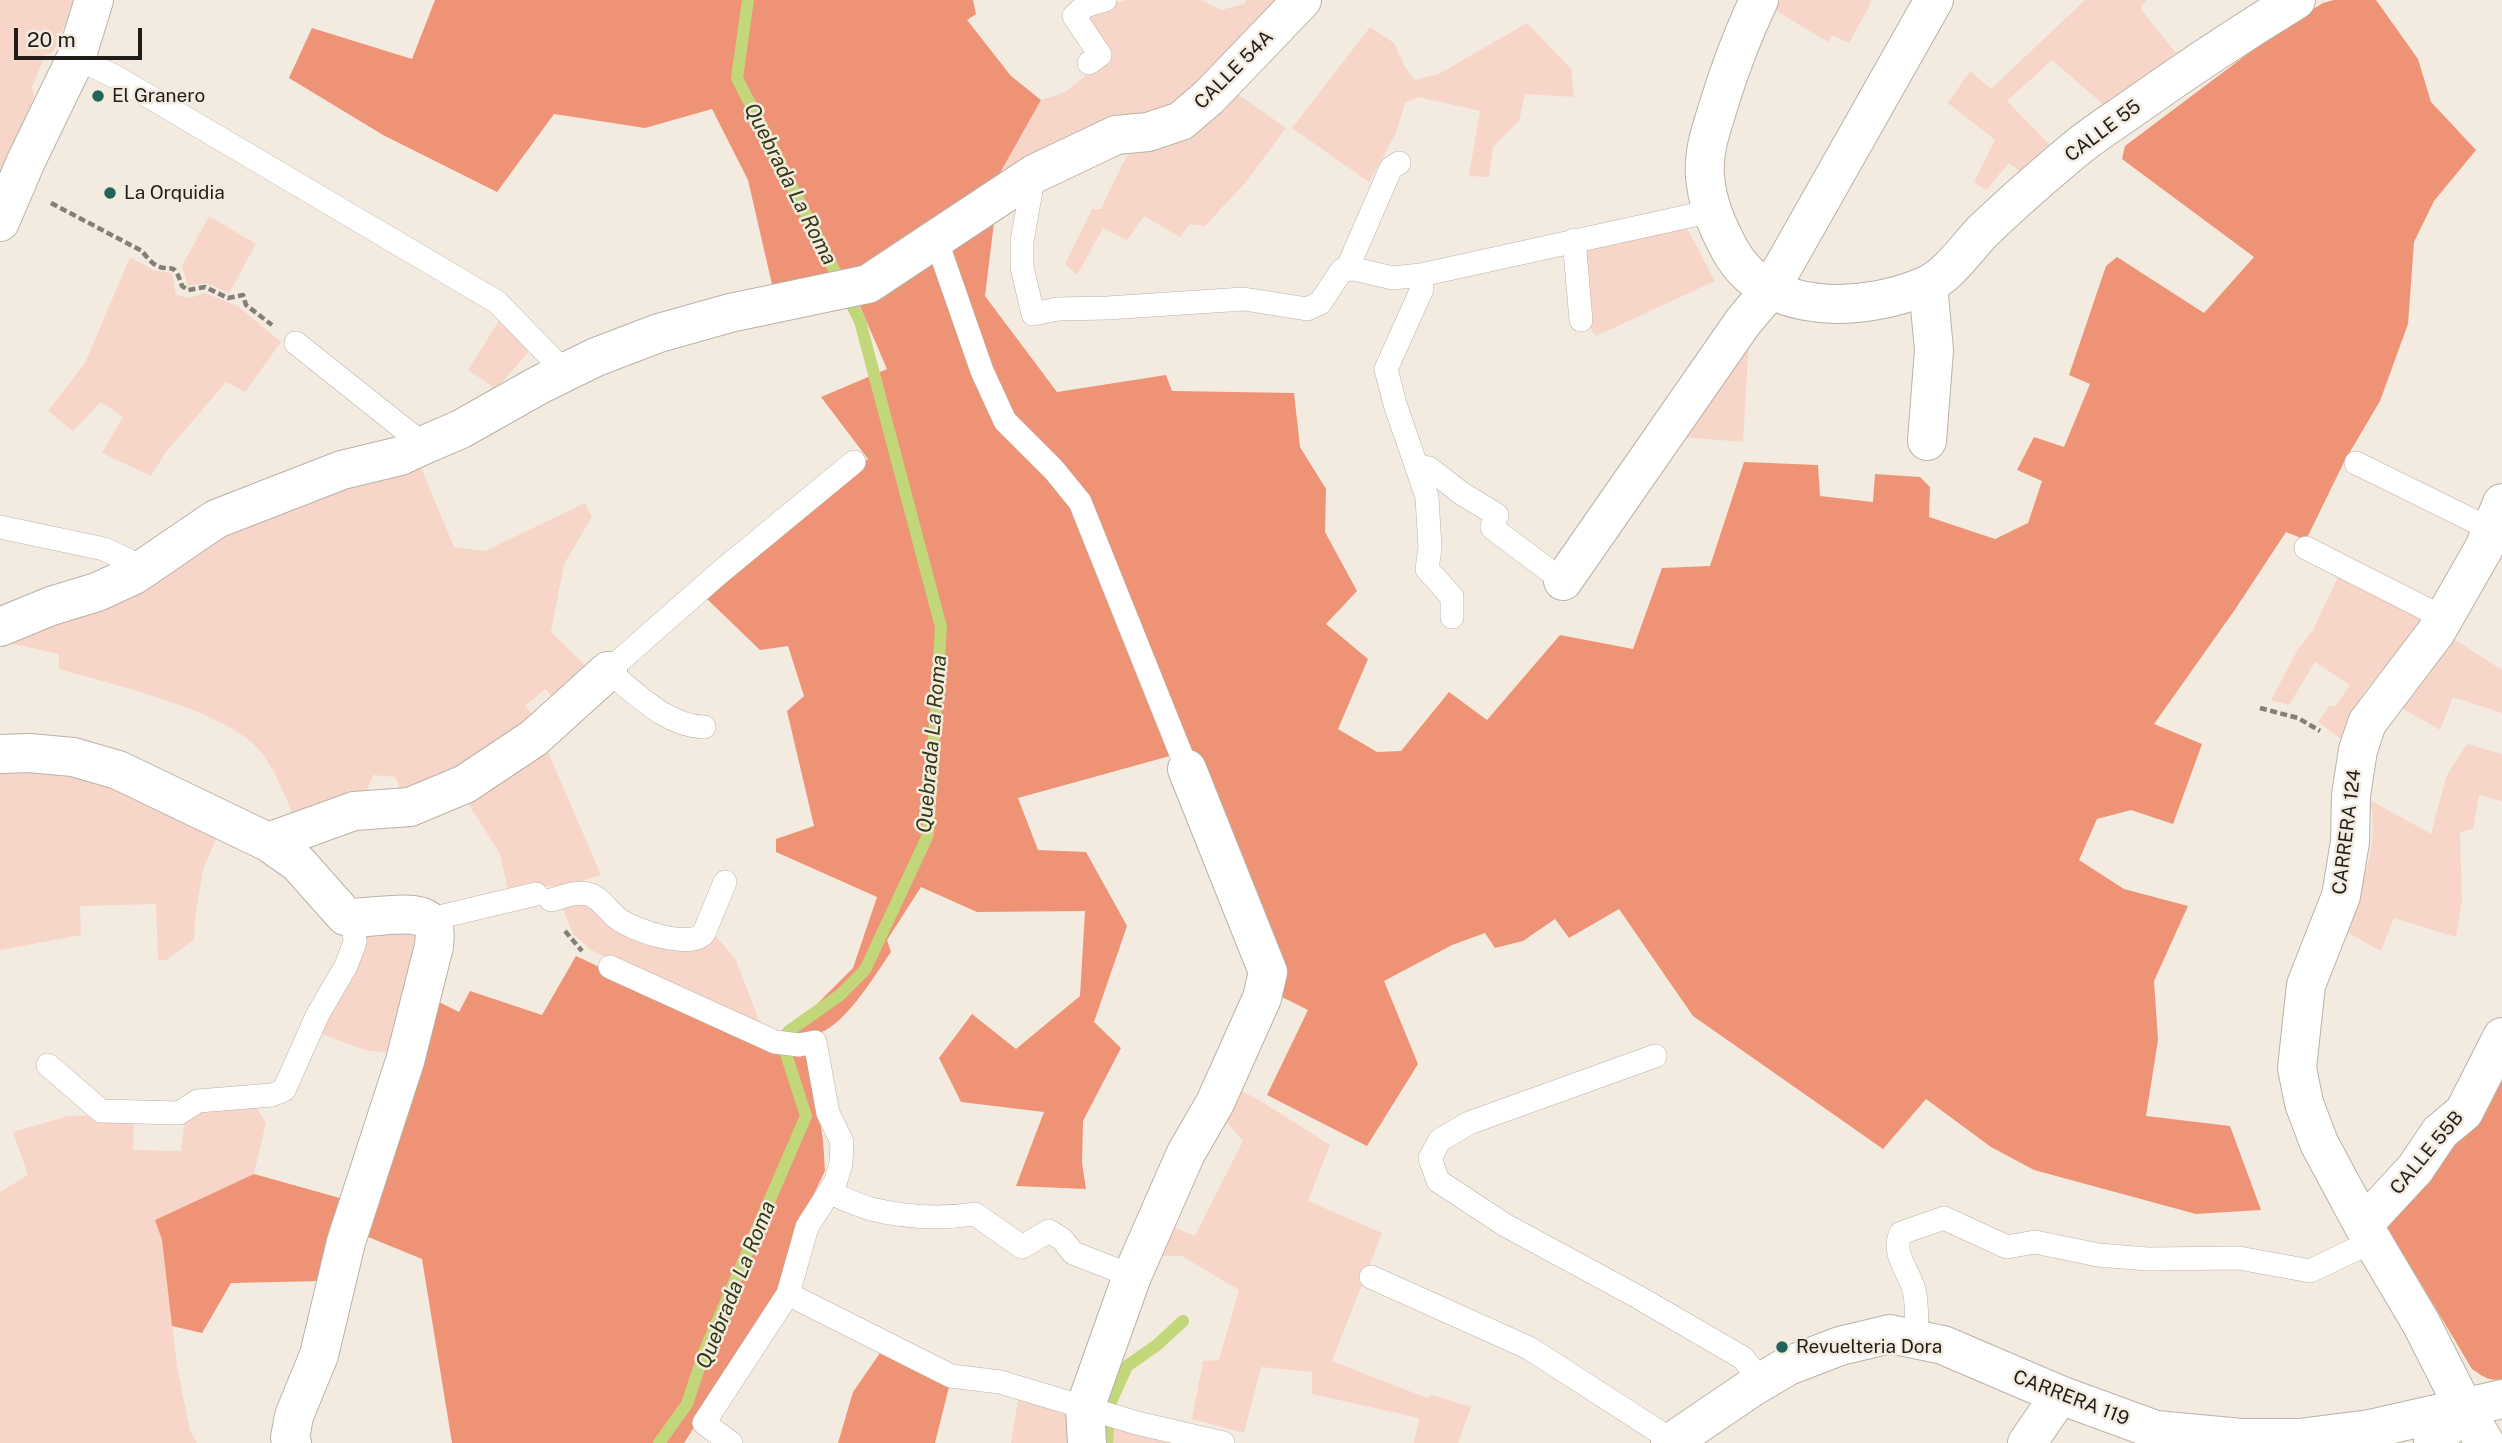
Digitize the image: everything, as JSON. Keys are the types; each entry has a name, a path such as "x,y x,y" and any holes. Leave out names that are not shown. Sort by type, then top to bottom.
{"street":[{"path":"0,222 75,58 94,0"},
{"name":"CALLE 54A","path":"565,372 596,356 659,333 730,313 868,284 1034,174 1116,135 1149,132 1181,121 1209,97 1302,0"},
{"name":"CALLE 55","path":"1759,0 1737,47 1706,145 1705,176 1712,211 1739,267 1770,290 1794,299 1821,303 1889,299 1928,285 2075,149 2200,61 2296,0"},
{"path":"1563,581 1743,322 1770,290 1934,0"},
{"path":"1927,441 1934,350 1928,285"},
{"path":"0,627 51,606 97,592 134,575 216,519 342,470 400,456 461,429 565,372"},
{"name":"CARRERA 124","path":"2485,1443 2319,1143 2304,1103 2297,1068 2306,985 2342,896 2350,842 2351,795 2358,750 2367,723 2436,632 2442,617 2484,548 2497,517"},
{"path":"268,842 354,811 410,807 466,784 534,738 608,671"},
{"path":"0,754 29,753 73,757 118,770 268,842 298,863 345,916 353,919 398,914 419,916 427,920 434,930 434,946 405,1061 346,1242 319,1355 294,1416 289,1438 292,1443"},
{"path":"1088,1420 1132,1276 1186,1153 1220,1091 1262,998 1268,972 1187,769"},
{"name":"CALLE 55B","path":"2368,1233 2440,1132 2464,1112 2502,1037"},
{"name":"CARRERA 119","path":"1672,1442 1788,1366 1840,1346 1890,1334 1943,1345 2060,1395 2156,1430 2241,1438 2299,1438 2370,1429 2502,1399"},
{"path":"2027,1443 2060,1395"},
{"path":"2433,1443 2465,1408"}],"lane":[{"path":"1089,63 1100,55 1074,16 1085,6 1105,0"},
{"path":"75,58 116,77 497,302 565,372"},
{"path":"1347,269 1391,168 1399,163"},
{"path":"1034,174 1022,241 1023,267 1033,314 1058,309 1107,309 1244,299 1307,309 1320,303 1342,270 1393,278 1421,275 1712,211"},
{"path":"936,239 982,371 1005,421 1054,470 1080,502 1187,769"},
{"path":"1574,240 1581,320"},
{"path":"1421,275 1422,289 1386,369 1395,404 1427,497 1430,548 1427,569 1451,597 1452,617"},
{"path":"296,343 424,445"},
{"path":"704,727 682,725 663,715 608,671 718,574 854,462"},
{"path":"2356,463 2497,517"},
{"path":"1418,466 1429,468 1461,493 1497,515 1492,527 1494,530 1563,581"},
{"path":"0,527 104,549 144,568"},
{"path":"2305,548 2442,617"},
{"path":"427,920 577,892 592,895 620,920 656,935 689,941 700,938 704,933 725,882"},
{"path":"48,1065 101,1111 179,1113 198,1101 272,1095 284,1090 318,1014 346,966 355,942 353,919"},
{"path":"610,967 775,1042 799,1045 816,1042 828,1113 842,1142 841,1164 830,1193 807,1227 788,1294 704,1423 731,1443"},
{"path":"1655,1056 1469,1123 1440,1140 1430,1158 1438,1181 1505,1225 1743,1359 1762,1382"},
{"path":"830,1193 870,1209 951,1218 975,1214 1022,1247 1049,1231 1062,1239 1073,1253 1132,1276"},
{"path":"1917,1340 1914,1290 1905,1272 1897,1241 1901,1233 1944,1218 2007,1247 2035,1242 2098,1255 2148,1259 2239,1258 2310,1271 2368,1233"},
{"path":"1371,1277 1529,1348 1672,1442"},
{"path":"788,1294 951,1376 1000,1382 1088,1420 1137,1423 1223,1443"}],"path":[{"path":"16,184 142,251 153,264 173,267 181,286 188,290 205,287 229,298 243,295 246,305 296,343"},
{"path":"2260,708 2298,718 2358,750"}],"shaded area":[{"path":"0,0 76,0 53,52 45,55 32,87 34,97 0,182"},
{"path":"435,0 973,0 976,14 967,20 1011,76 1041,100 1000,173 985,296 1057,392 1166,375 1172,391 1294,393 1300,447 1326,489 1325,532 1357,591 1326,624 1368,659 1338,729 1377,752 1401,751 1449,692 1487,720 1560,635 1633,649 1662,568 1710,566 1744,462 1818,465 1820,496 1873,502 1875,474 1920,477 1930,487 1929,517 1995,539 2028,523 2042,481 2017,470 2034,437 2064,447 2090,384 2069,375 2106,266 2117,257 2204,313 2254,257 2122,159 2125,146 2278,31 2323,3 2334,0 2376,0 2418,59 2431,102 2476,150 2434,201 2414,242 2408,324 2380,401 2344,462 2306,540 2286,532 2154,724 2202,744 2173,824 2131,810 2097,819 2079,860 2124,889 2188,906 2154,981 2158,1040 2146,1116 2230,1126 2261,1210 2196,1214 2034,1170 1991,1147 1926,1099 1883,1149 1693,1016 1619,909 1569,938 1555,919 1523,941 1495,948 1485,933 1452,945 1384,981 1418,1064 1367,1146 1267,1095 1308,1010 1270,991 1188,751 1018,798 1038,850 1086,852 1127,926 1094,1022 1121,1048 1083,1121 1082,1163 1086,1189 1016,1186 1044,1112 961,1102 939,1058 972,1014 1016,1049 1080,996 1085,911 977,912 921,887 887,940 891,952 847,1012 825,1031 813,1035 774,1036 817,1004 853,968 877,897 776,852 776,839 814,826 787,711 804,696 788,646 760,650 706,598 868,459 821,397 887,369 847,276 774,293 748,180 712,109 645,128 554,114 497,192 383,135 289,78 312,28 412,59"},
{"path":"1126,0 1201,0 1221,10 1244,4 1246,0 1291,0 1181,111 1000,173 1041,100 1065,92 1108,58 1081,17 1093,9"},
{"path":"1780,0 1872,1 1849,43 1832,35 1828,42 1775,10"},
{"path":"2085,0 2147,0 2140,8 2176,53 2105,106 2052,60 2007,101 2051,146 2021,172 2009,163 1986,190 1974,182 1995,140 1948,103 1970,71 1991,89"},
{"path":"1527,23 1571,69 1574,97 1525,94 1519,121 1493,147 1489,177 1469,176 1480,111 1418,97 1405,103 1396,133 1369,182 1292,128 1370,27 1394,43 1405,67 1415,80 1439,74"},
{"path":"1229,88 1286,128 1245,183 1205,226 1190,224 1180,237 1144,216 1127,240 1103,228 1077,275 1065,264 1092,209 1101,209 1122,165 1137,142"},
{"path":"209,216 256,244 229,293 206,283 188,286 182,266"},
{"path":"1687,228 1715,281 1596,336 1588,325 1581,249"},
{"path":"130,257 153,270 172,273 176,295 190,298 204,293 238,306 281,342 245,392 226,382 166,452 151,476 102,453 123,417 101,402 73,431 48,411 85,363"},
{"path":"502,316 534,346 496,389 468,370"},
{"path":"1749,340 1743,442 1671,436"},
{"path":"419,463 454,547 485,551 585,503 592,517 564,564 551,632 593,673 559,704 545,689 525,706 538,721 406,802 395,777 373,775 362,803 297,823 264,756 249,740 227,726 170,702 59,669 59,654 0,641 230,522"},
{"path":"2341,571 2426,615 2365,691 2341,739 2318,722 2330,705 2335,707 2350,685 2315,662 2289,705 2271,700 2297,651 2313,630"},
{"path":"2454,639 2502,670 2502,713 2453,697 2440,730 2402,708"},
{"path":"543,740 601,875 565,886 533,886 508,890 500,854 461,792"},
{"path":"2467,744 2502,754 2502,801 2479,795 2473,829 2460,832 2462,901 2456,937 2394,918 2381,951 2343,930 2362,883 2371,851 2373,835 2370,800 2431,834 2446,777"},
{"path":"0,760 72,765 219,832 203,870 194,940 166,960 158,961 156,904 80,906 81,935 0,950"},
{"path":"578,897 614,926 713,933 736,960 763,1031 591,950 573,934 561,904"},
{"path":"363,927 423,930 398,1054 365,1050 321,1034"},
{"path":"576,956 686,1008 809,1053 823,1140 825,1171 804,1214 780,1292 684,1443 452,1443 422,1259 361,1234 431,998 459,1012 470,991 542,1015"},
{"path":"2502,1054 2502,1379 2494,1380 2472,1369 2384,1222"},
{"path":"1228,1084 1259,1100 1330,1145 1308,1201 1382,1233 1332,1361 1427,1398 1432,1395 1471,1407 1458,1443 1414,1443 1419,1418 1312,1394 1312,1372 1261,1367 1244,1433 1192,1419 1203,1361 1219,1360 1239,1290 1182,1256 1151,1256 1163,1223 1195,1236 1243,1141 1218,1112"},
{"path":"255,1105 266,1123 254,1174 155,1220 162,1240 177,1366 190,1431 197,1443 0,1443 0,1192 28,1175 13,1132 68,1116 134,1115 133,1150 181,1151 185,1117 208,1106"},
{"path":"254,1174 347,1200 323,1281 231,1283 202,1333 172,1326 162,1240 155,1220"},
{"path":"882,1350 950,1383 935,1443 838,1443 853,1392"},
{"path":"1019,1395 1078,1414 1080,1443 1011,1443"},
{"path":"1090,1416 1200,1443 1092,1443"}],"waterway":[{"name":"Quebrada La Roma","path":"659,1443 687,1404 705,1350 806,1116 786,1054 789,1031 840,995 865,970 928,835 941,627 860,321 737,78 748,0"},
{"path":"1107,1443 1110,1404 1127,1366 1157,1345 1183,1321"}],"place":[{"name":"El Granero","path":"98,96"},
{"name":"La Orquidia","path":"110,193"},
{"name":"Revuelteria Dora","path":"1782,1347"}]}
